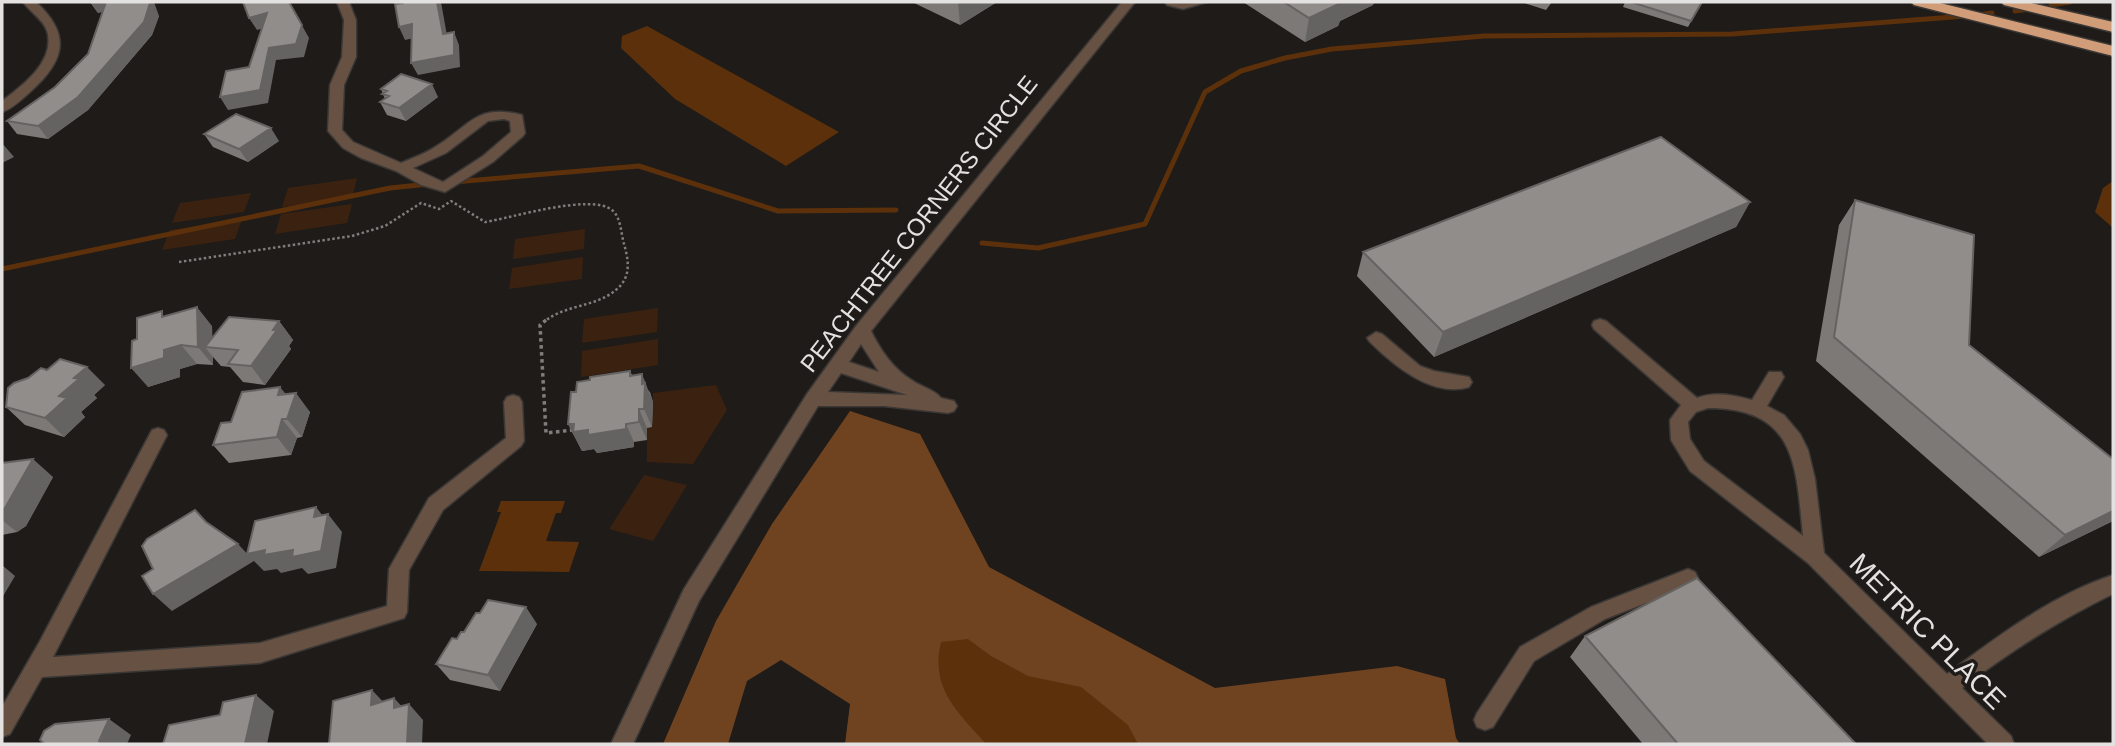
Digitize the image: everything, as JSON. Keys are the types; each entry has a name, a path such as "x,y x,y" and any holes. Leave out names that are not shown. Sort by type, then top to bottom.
{"highway":[{"path":"1919,2 2113,51"},
{"path":"1963,2 2113,37"},
{"path":"2009,2 2113,27"}],"street":[{"path":"2,108 36,81 50,60 55,45 55,31 48,20 29,2"},
{"path":"343,2 349,20 349,57 337,85 335,131 348,145 401,168 426,183 445,187 488,159 518,133 517,118 503,113 481,118 443,149 401,168"},
{"name":"PEACHTREE CORNERS CIRCLE","path":"622,744 691,594 813,399 862,330 1129,2"},
{"path":"1171,2 1196,5 1201,2"},
{"path":"1600,325 1692,404"},
{"path":"862,330 873,353 906,388"},
{"path":"1376,338 1409,369 1434,380 1463,382"},
{"path":"813,399 884,399 948,405 838,365"},
{"path":"1757,408 1775,377"},
{"name":"METRIC PLACE","path":"1815,556 1801,457 1794,439 1778,422 1757,408 1734,400 1711,399 1692,404 1680,415 1677,431 1682,449 1697,466 1815,556 2003,744"},
{"path":"35,668 260,653 397,612 399,569 436,504 515,441 513,402"},
{"path":"2,727 158,435"},
{"path":"1485,720 1527,654 1598,612 1688,578"},
{"path":"1945,688 2001,646 2051,614 2113,584"}],"path":[{"path":"179,262 352,236 385,226 421,203 439,209 452,201 485,222 584,203 609,207 616,214 629,264 628,275 610,294 549,316 540,324 546,433 579,430"}],"shaded area":[{"path":"647,26 839,132 786,166 675,99 621,48 622,36"},
{"path":"357,178 352,198 282,207 288,188"},
{"path":"2113,181 2113,228 2095,212 2103,188"},
{"path":"251,193 244,212 172,223 180,203"},
{"path":"352,204 347,223 275,234 281,214"},
{"path":"242,219 235,239 162,250 170,230"},
{"path":"585,229 584,249 513,259 515,239"},
{"path":"583,257 582,279 509,289 512,268"},
{"path":"658,308 657,332 582,343 584,319"},
{"path":"658,339 658,365 581,377 582,351"},
{"path":"716,385 727,410 693,464 647,462 647,428 652,427 653,393"},
{"path":"850,411 920,434 989,567 1215,688 1397,666 1445,679 1456,738 1460,744 845,744 850,704 781,660 747,681 728,744 663,744 716,621 772,524"},
{"path":"644,475 687,485 653,541 609,529"},
{"path":"501,501 565,501 561,513 556,513 546,541 579,542 569,572 479,571 501,512 497,512"},
{"path":"968,639 991,656 1028,676 1081,687 1128,725 1138,744 986,744 948,698 939,673 941,642"}],"building":[{"path":"106,2 150,3 144,22 78,97 38,126 7,121 55,87 88,54"},
{"path":"243,2 289,2 302,25 296,44 269,48 260,90 220,97 226,71 249,67 267,13 249,18"},
{"path":"437,2 443,34 454,32 454,55 411,63 412,24 399,27 395,4"},
{"path":"1284,2 1343,2 1309,18"},
{"path":"1631,2 1702,2 1691,21"},
{"path":"401,74 432,84 399,108 380,102 389,96 382,94 387,91 381,89"},
{"path":"236,114 271,128 239,149 204,134"},
{"path":"1661,137 1750,202 1443,332 1363,252"},
{"path":"1855,200 1974,235 1969,345 2113,459 2113,511 2065,535 1834,337"},
{"path":"197,307 198,347 181,345 164,350 164,358 131,368 132,341 137,339 137,318 162,311 162,317"},
{"path":"229,317 279,321 273,330 277,330 251,366 228,364 238,350 205,347"},
{"path":"60,359 87,367 74,378 79,379 59,396 67,398 45,418 6,407 8,388 41,368 47,370"},
{"path":"630,371 630,376 642,374 642,384 645,383 644,409 639,409 639,422 626,424 626,429 588,435 588,430 573,432 574,424 568,424 571,392 576,392 577,382 590,380 590,377"},
{"path":"280,387 278,395 296,393 287,419 282,419 277,437 213,445 221,423 231,422 242,392"},
{"path":"33,459 5,508 2,510 2,463"},
{"path":"316,507 314,517 328,514 321,551 292,557 293,550 264,555 265,550 247,554 255,521"},
{"path":"195,510 206,522 238,544 153,594 142,576 153,569 142,546 147,539"},
{"path":"1697,578 1856,744 1678,744 1585,636"},
{"path":"488,600 526,607 488,675 436,664 452,638 457,639 461,632 464,632"},
{"path":"372,690 371,705 394,698 394,708 409,704 407,744 329,744 333,701"},
{"path":"256,695 245,744 163,744 169,725 220,715 223,702"},
{"path":"109,719 99,741 101,744 45,744 40,740 44,731 55,724"}],"waterway":[{"path":"2051,5 2070,2"},
{"path":"2015,11 2030,9"},
{"path":"1977,15 1992,13"},
{"path":"982,243 1038,248 1145,224 1205,92 1241,71 1285,58 1332,49 1484,36 1732,34 1966,16"},
{"path":"454,182 639,166 778,211 896,210"},
{"path":"2,269 390,188 429,184"}]}
